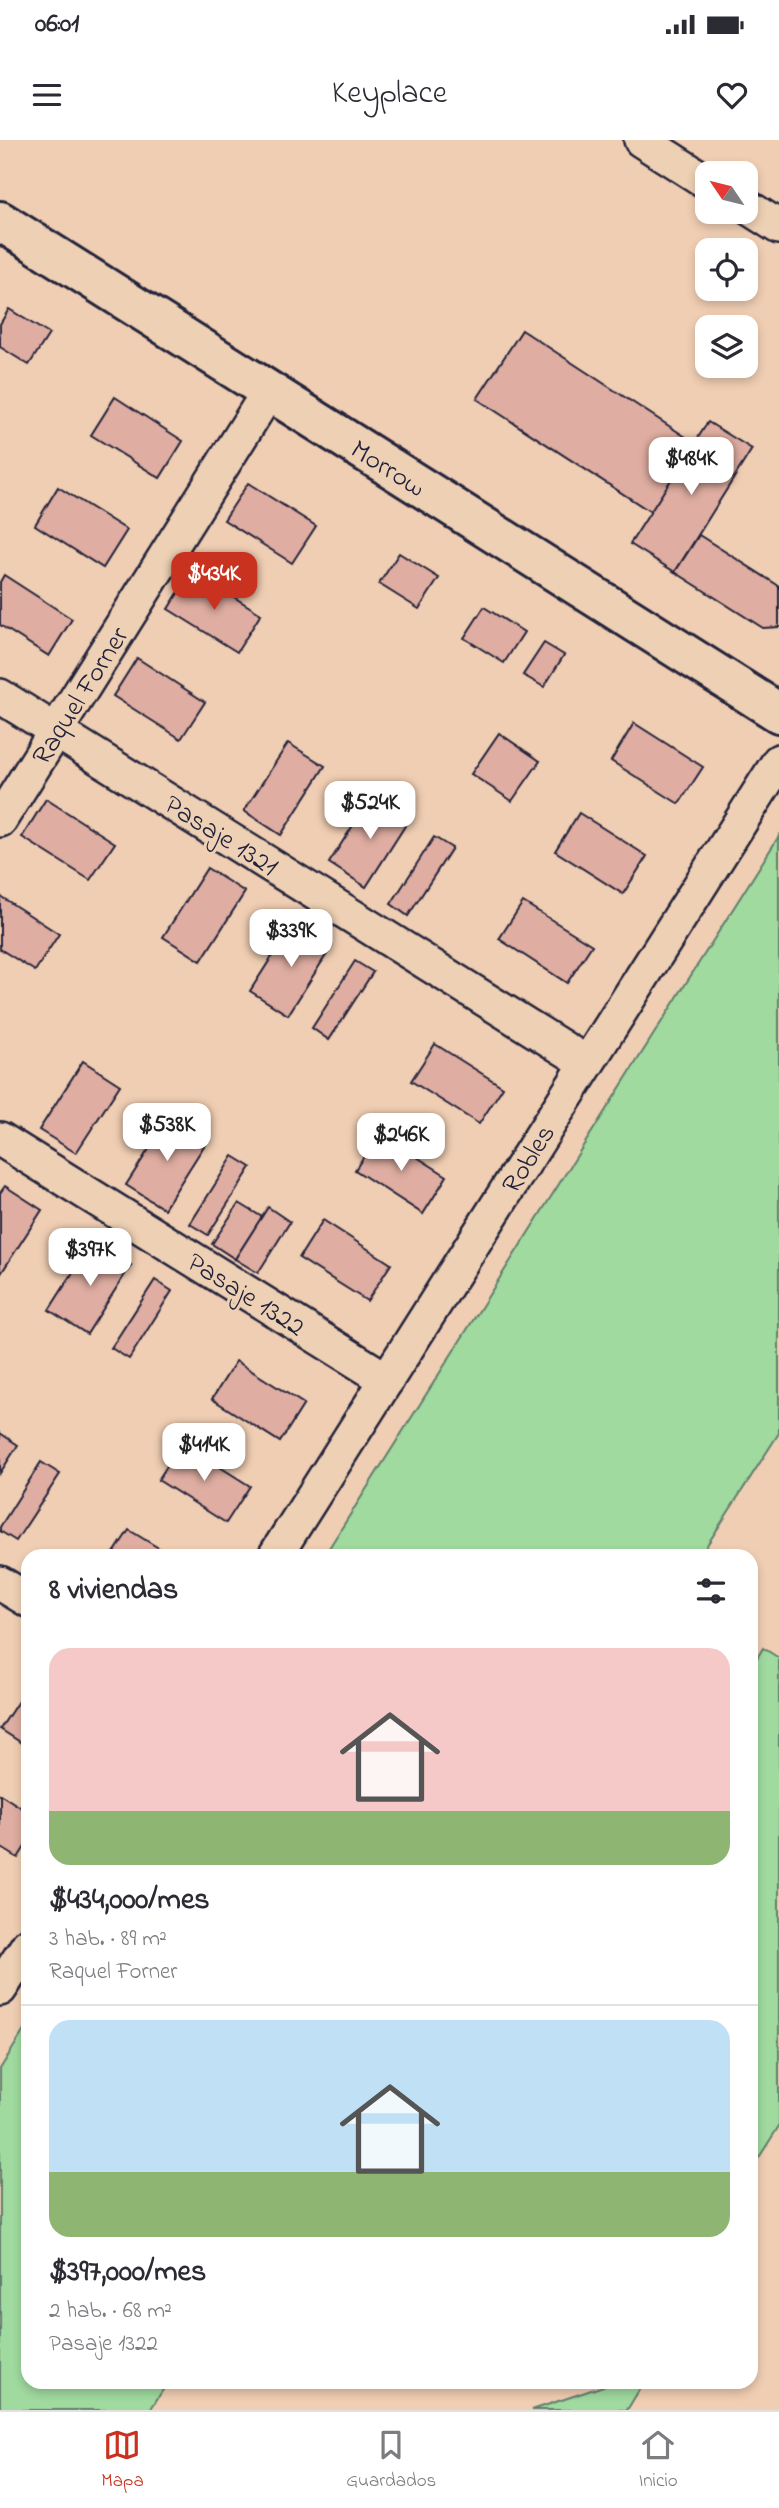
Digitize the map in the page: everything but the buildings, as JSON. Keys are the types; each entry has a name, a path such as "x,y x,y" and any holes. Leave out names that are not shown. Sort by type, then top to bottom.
{"street":[{"path":"641,140 695,174"},
{"path":"758,214 779,227"},
{"name":"Morrow","path":"0,221 779,713"},
{"name":"Raquel Forner","path":"0,820 269,391"},
{"name":"Pasaje 1321","path":"0,695 587,1062"},
{"name":"Robles","path":"279,1549 779,761"},
{"name":"Pasaje 1322","path":"0,1139 387,1380"},
{"path":"0,1583 21,1596"},
{"path":"0,1989 21,1956"}],"green space":[{"path":"779,836 779,1433 704,1549 328,1549"},
{"path":"763,1648 779,1658 779,2126 758,2159 758,1656"},
{"path":"21,2035 21,2389 164,2389 150,2410 0,2410 0,2069"},
{"path":"594,2389 640,2389 627,2410 532,2410"}]}
